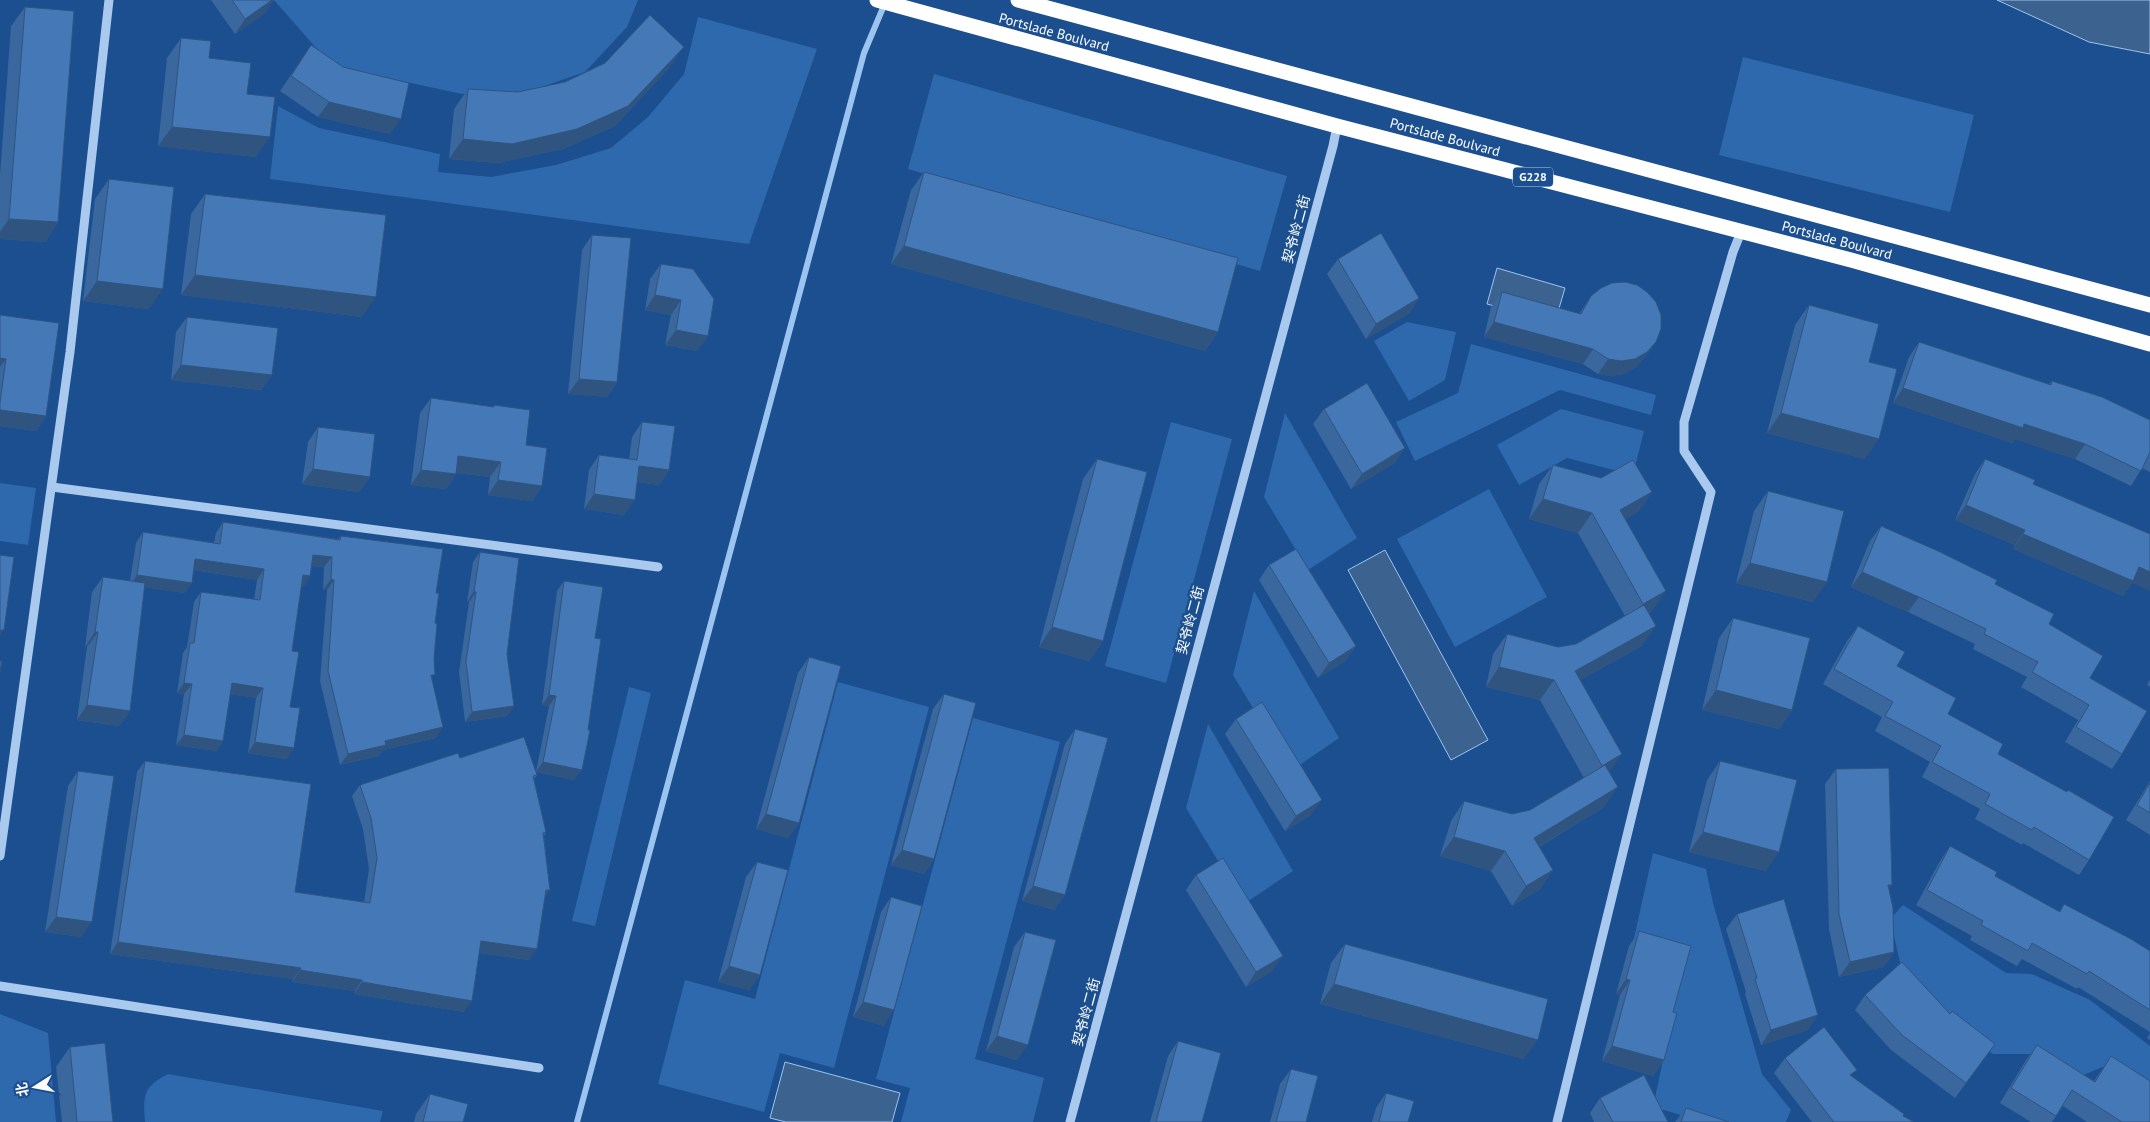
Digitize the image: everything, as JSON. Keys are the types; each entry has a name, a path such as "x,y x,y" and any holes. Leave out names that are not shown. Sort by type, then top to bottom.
{"highway":[{"name":"Portslade Boulvard","path":"877,0 1336,126 1741,232 2150,344"},
{"name":"Portslade Boulvard","path":"1018,0 2150,305"}],"street":[{"path":"0,856 52,487 81,263 109,0"},
{"name":"契爷岭二街","path":"1070,1122 1330,156 1336,126"},
{"path":"1557,1122 1711,492 1684,451 1684,422 1733,252 1741,232"},
{"path":"52,487 658,567"},
{"path":"0,986 539,1068"}],"shaded area":[{"path":"274,0 638,0 627,27 585,72 530,91 462,94 332,66"},
{"path":"1997,0 2150,0 2150,54 2089,42"},
{"path":"698,17 817,49 749,244 270,179 278,106 319,128 440,154 438,172 491,177 556,165 611,148 648,117 684,74"},
{"path":"1743,57 1974,115 1950,212 1719,155"},
{"path":"934,74 1287,176 1260,271 908,169"},
{"path":"1497,268 1565,288 1555,322 1487,304"},
{"path":"1407,322 1456,332 1445,380 1409,401 1374,341"},
{"path":"1471,344 1656,395 1651,415 1560,390 1415,461 1396,422 1458,393"},
{"path":"1561,409 1644,431 1633,475 1567,458 1519,485 1497,445"},
{"path":"1285,413 1357,538 1308,570 1264,497"},
{"path":"1171,422 1232,439 1166,683 1105,666"},
{"path":"0,483 36,488 28,545 0,541"},
{"path":"1489,489 1547,597 1455,647 1397,539"},
{"path":"1385,550 1488,740 1451,760 1348,570"},
{"path":"1254,591 1339,738 1291,771 1233,675"},
{"path":"838,682 929,707 834,1068 780,1053 764,1112 658,1084 685,980 755,999"},
{"path":"629,687 651,693 595,926 572,921"},
{"path":"973,718 1060,742 975,1059 1044,1078 1033,1122 901,1122 910,1088 876,1079"},
{"path":"1208,724 1293,871 1244,904 1186,808"},
{"path":"1653,853 1706,869 1713,903 1762,1074 1791,1110 1786,1122 1705,1122 1653,1107 1686,952 1634,938"},
{"path":"1903,905 2006,973 2032,974 2090,1000 2150,1046 2150,1095 2105,1066 2074,1079 2032,1054 1993,1054 1937,1015 1900,962 1890,919"},
{"path":"0,1014 48,1033 56,1122 0,1122"},
{"path":"785,1062 900,1093 892,1122 786,1122 770,1118"},
{"path":"168,1074 383,1111 380,1122 145,1122 144,1105 146,1093 154,1083"}],"building":[{"path":"232,0 272,0 245,19"},
{"path":"25,7 74,11 58,222 9,219"},
{"path":"650,15 684,47 628,106 577,129 512,144 463,139 468,89 518,92 565,82 605,63"},
{"path":"181,38 211,41 209,58 251,63 247,94 275,97 270,137 172,127"},
{"path":"311,45 343,67 409,83 401,119 329,102 291,76"},
{"path":"924,172 1238,258 1218,332 904,246"},
{"path":"109,179 174,187 163,289 97,281"},
{"path":"205,194 386,215 376,297 195,275"},
{"path":"1381,233 1419,298 1376,324 1338,259"},
{"path":"592,235 631,238 617,382 579,379"},
{"path":"661,264 693,269 714,299 708,336 676,330 681,300 655,295"},
{"path":"1625,282 1637,285 1647,292 1656,302 1661,315 1661,329 1656,342 1647,352 1635,359 1621,361 1608,359 1593,349 1494,322 1502,292 1581,314 1591,296 1601,288 1612,283"},
{"path":"1809,305 1879,324 1869,362 1897,369 1879,439 1781,413"},
{"path":"0,315 59,323 46,416 0,410 6,359 0,358"},
{"path":"187,317 278,328 272,375 181,365"},
{"path":"1919,342 2051,385 2052,381 2102,397 2150,420 2150,452 2141,471 2085,444 2024,424 2023,428 1903,388"},
{"path":"1367,383 1405,448 1362,474 1324,409"},
{"path":"431,398 530,410 526,445 547,448 542,486 498,480 501,462 458,456 456,474 421,470"},
{"path":"642,422 675,426 669,470 639,466 635,500 594,494 599,455 637,460"},
{"path":"318,427 375,434 370,477 313,469"},
{"path":"1097,459 1147,472 1103,641 1052,627"},
{"path":"1985,459 2035,480 2033,484 2150,534 2150,572 2139,567 2133,581 2023,534 2025,530 1966,505"},
{"path":"1633,460 1652,492 1620,510 1666,591 1643,604 1592,513 1543,499 1553,465 1601,478"},
{"path":"1768,491 1844,511 1827,582 1750,563"},
{"path":"223,522 340,540 341,536 443,549 436,593 439,593 435,623 437,624 434,659 435,675 431,675 443,727 385,741 386,745 348,754 328,671 334,580 331,579 332,557 313,555 310,576 303,575 292,651 299,652 290,707 300,708 294,748 255,742 263,688 232,683 223,741 184,735 192,684 184,683 190,643 194,643 201,592 260,600 264,569 195,559 192,583 137,575 143,532 220,544"},
{"path":"1881,526 1997,580 1995,584 2054,614 2049,624 2103,656 2090,678 2147,711 2122,754 2076,727 2089,705 2032,672 2038,662 1984,634 1986,629 1862,572"},
{"path":"1296,549 1356,646 1329,663 1269,565"},
{"path":"480,552 519,558 507,654 514,706 472,712 466,662"},
{"path":"0,555 14,557 4,630 0,630"},
{"path":"103,577 145,583 130,711 87,705 98,632 95,632"},
{"path":"564,581 603,587 595,638 601,639 588,730 590,730 582,770 543,762 556,696 549,695"},
{"path":"1644,605 1656,626 1575,671 1622,754 1602,766 1554,680 1499,667 1507,634 1558,647 1576,644"},
{"path":"1733,618 1810,638 1792,710 1716,690"},
{"path":"1858,626 1905,652 1897,666 1956,698 1948,714 2003,744 1998,754 2067,792 2068,790 2114,817 2089,860 2034,827 2032,830 1985,804 1990,794 1932,762 1941,746 1885,716 1893,702 1834,669"},
{"path":"809,657 841,666 799,823 766,814"},
{"path":"944,694 976,703 934,859 902,850"},
{"path":"1262,702 1322,800 1296,816 1236,719"},
{"path":"1075,729 1108,738 1065,895 1033,886"},
{"path":"524,737 537,775 533,776 546,832 543,833 550,890 546,890 537,949 481,941 472,1001 300,970 301,968 118,942 145,761 311,784 295,892 370,903 377,858 371,818 360,785 458,753 460,758"},
{"path":"1720,761 1797,780 1779,852 1703,832"},
{"path":"1605,765 1618,787 1534,838 1553,870 1526,886 1505,851 1454,837 1464,801 1512,814 1530,810"},
{"path":"1889,768 1892,885 1888,885 1893,908 1894,952 1850,962 1839,914 1836,769"},
{"path":"78,771 114,776 92,922 56,917"},
{"path":"2150,783 2150,813 2137,805"},
{"path":"1950,846 1997,872 1995,876 2060,912 2064,904 2150,951 2150,1010 2089,971 2087,974 2032,943 2028,951 1981,925 1983,921 1927,890"},
{"path":"1223,858 1283,956 1256,972 1196,875"},
{"path":"757,862 788,870 760,975 729,966"},
{"path":"891,897 922,906 894,1010 863,1002"},
{"path":"1784,899 1818,1015 1771,1030 1737,914"},
{"path":"1639,931 1691,946 1673,1012 1677,1013 1664,1060 1612,1046 1630,980 1626,979"},
{"path":"1025,932 1056,940 1028,1045 997,1036"},
{"path":"1345,944 1548,999 1538,1040 1334,984"},
{"path":"1902,962 1950,1014 1952,1011 1995,1044 1966,1083 1902,1035 1865,995"},
{"path":"1824,1027 1857,1070 1850,1075 1904,1114 1903,1116 1914,1122 1833,1122 1785,1058"},
{"path":"1178,1041 1221,1053 1202,1122 1156,1122"},
{"path":"105,1043 113,1122 77,1122 70,1047"},
{"path":"2037,1045 2095,1082 2111,1056 2150,1081 2150,1122 2122,1122 2072,1090 2056,1116 2011,1088"},
{"path":"1291,1069 1318,1076 1306,1122 1276,1122"},
{"path":"1644,1075 1668,1122 1613,1122 1600,1098"},
{"path":"1386,1093 1414,1101 1408,1122 1379,1122"},
{"path":"430,1094 468,1104 463,1122 423,1122"},
{"path":"1686,1108 1729,1122 1681,1122"}],"waterway":[{"path":"577,1122 864,53 885,3"}]}
